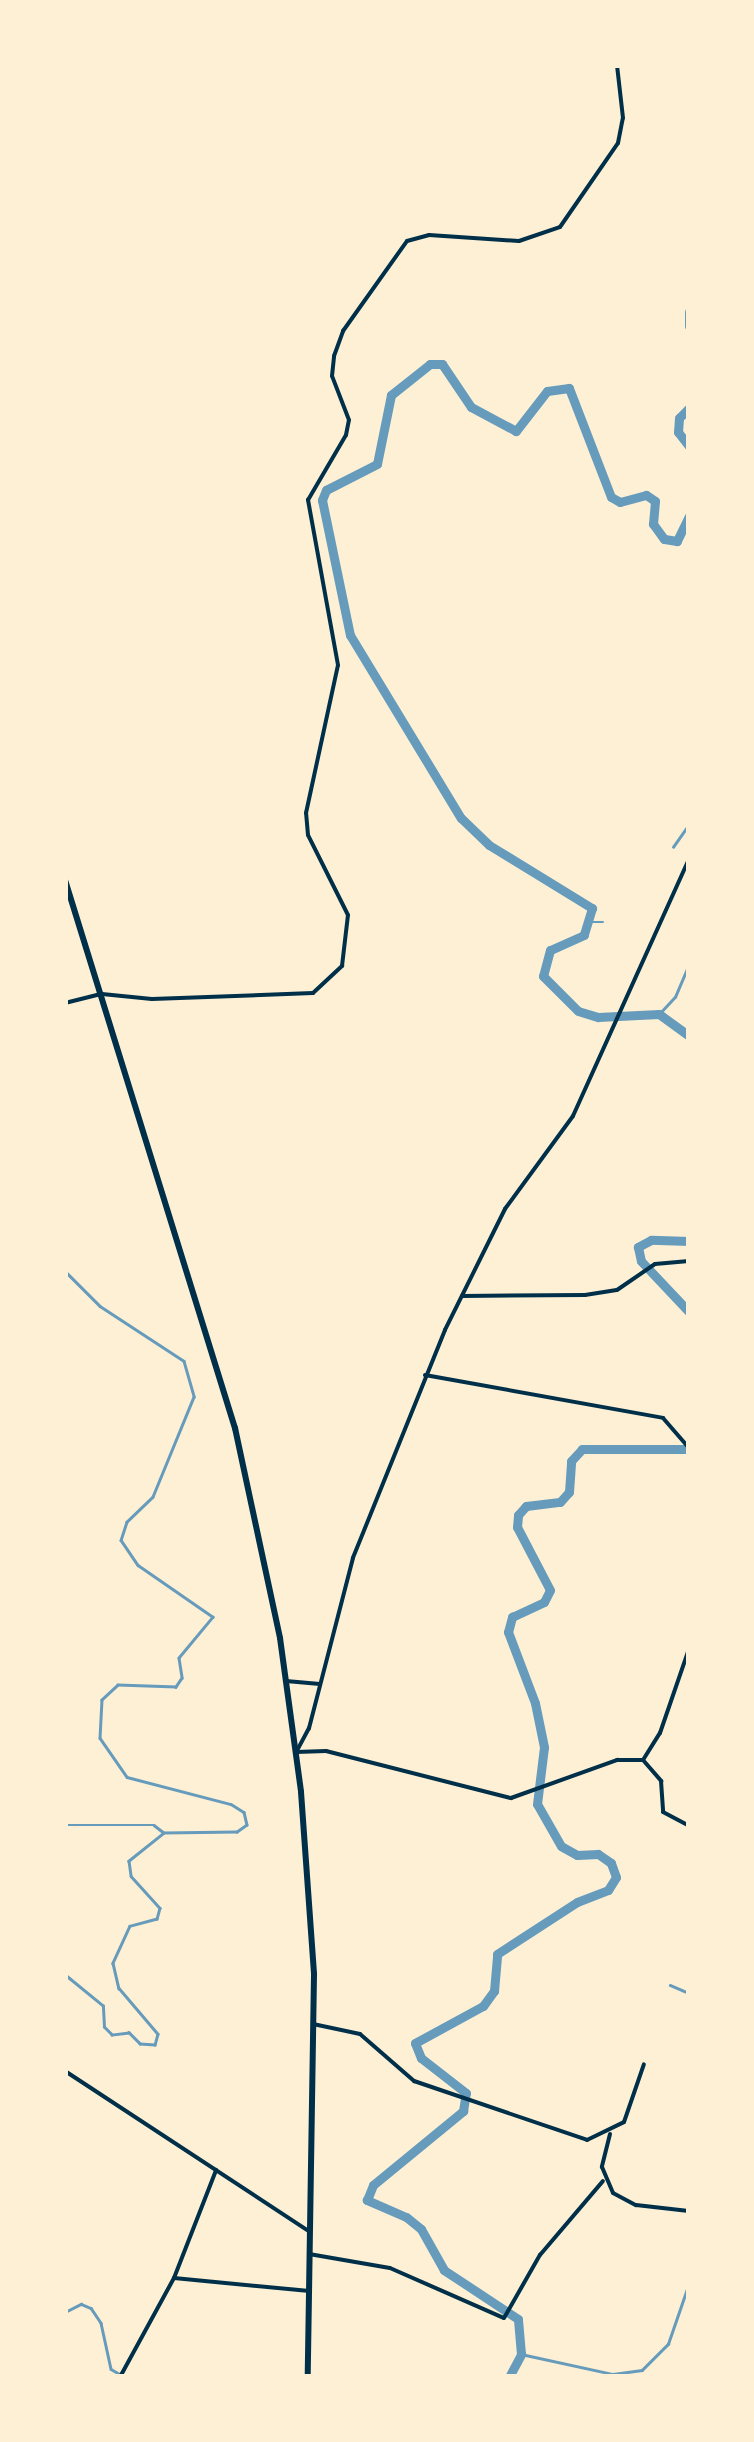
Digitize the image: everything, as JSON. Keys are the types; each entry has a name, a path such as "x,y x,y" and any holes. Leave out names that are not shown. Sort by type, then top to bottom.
{"highway":[{"path":"65,880 236,1428 286,1681 296,1752 313,2024 308,2377"}],"street":[{"path":"65,1003 102,994 152,1000 313,993 342,966 348,915 308,836 306,813 338,664 308,500 346,435 349,420 332,376 334,356 343,331 407,242 429,235 519,241 544,238 560,227 618,144 623,118 617,65"},
{"path":"689,860 573,1116 505,1210 425,1375 353,1558 320,1684 296,1752 326,1752 511,1798 617,1760 643,1760 661,1781 663,1812 689,1826"},
{"path":"462,1296 585,1295 617,1290 655,1264 689,1261"},
{"path":"425,1375 663,1418 689,1448"},
{"path":"643,1760 660,1733 689,1649"},
{"path":"286,1681 320,1684"},
{"path":"313,2024 360,2034 430,2088 561,2135 586,2140 610,2134"},
{"path":"310,2254 390,2268 504,2318 540,2255 603,2181 610,2134 635,2101 644,2064"},
{"path":"65,2071 310,2232"},
{"path":"120,2377 174,2278 216,2170"},
{"path":"603,2181 636,2205 689,2211"},
{"path":"174,2278 309,2292"}],"waterway":[{"path":"689,312 689,326"},
{"path":"689,516 677,541 664,539 653,524 655,501 646,495 620,502 611,497 569,388 547,391 516,431 471,407 442,364 430,364 391,395 377,464 326,490 322,500 350,635 461,818 489,845 592,908 584,935 550,950 543,976 578,1011 598,1017 659,1014 689,1036"},
{"path":"689,408 679,418 678,432 689,446"},
{"path":"673,847 689,824"},
{"path":"592,922 603,922"},
{"path":"659,1014 675,997 689,964"},
{"path":"689,1241 651,1240 638,1247 641,1261 689,1312"},
{"path":"65,1271 100,1306 184,1361 194,1397 153,1497 127,1522 121,1540 138,1565 213,1617 179,1658 182,1678 176,1687 118,1685 102,1700 100,1738 127,1777 231,1804 244,1812 247,1825 237,1832 164,1833 129,1861 131,1876 160,1908 157,1919 130,1926 113,1963 119,1988 158,2034 155,2045 140,2044 129,2033 112,2035 104,2027 103,2006 65,1975"},
{"path":"509,2377 521,2354 518,2319 444,2270 421,2229 406,2217 367,2200 373,2185 463,2111 466,2093 421,2058 415,2043 483,2006 494,1991 497,1954 577,1902 608,1890 616,1877 611,1863 598,1854 577,1855 561,1846 537,1804 544,1747 535,1703 508,1632 512,1617 544,1602 550,1590 517,1527 518,1515 526,1506 560,1502 569,1492 571,1461 582,1449 689,1449"},
{"path":"65,1825 154,1825 163,1832"},
{"path":"670,1985 689,1993"},
{"path":"521,2354 613,2374 642,2370 668,2344 689,2283"},
{"path":"65,2312 81,2304 91,2308 101,2323 111,2369 125,2377"}]}
